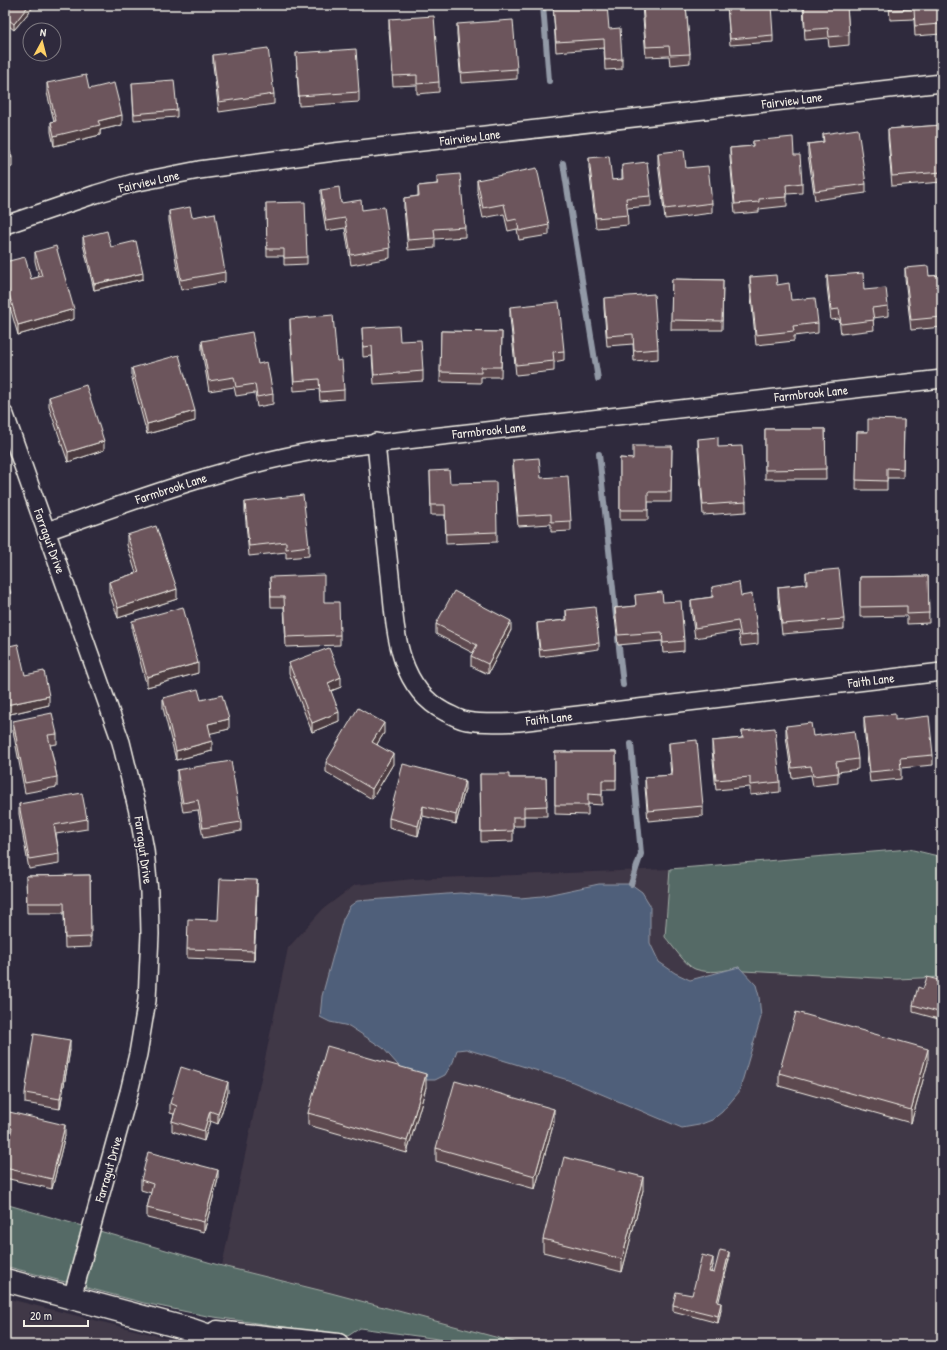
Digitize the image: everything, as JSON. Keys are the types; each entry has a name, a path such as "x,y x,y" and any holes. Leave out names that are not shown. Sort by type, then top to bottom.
{"street":[{"name":"Fairview Lane","path":"5,225 133,183 199,170 334,152 942,83"},
{"name":"Farmbrook Lane","path":"46,532 174,486 218,472 286,456 376,442 942,379"},
{"name":"Farragut Drive","path":"5,415 121,742 138,812 145,850 149,892 150,934 147,1000 138,1054 129,1092 72,1298"},
{"name":"Faith Lane","path":"376,442 396,629 402,661 409,677 419,692 428,701 453,716 466,721 482,723 519,722 942,672"},
{"path":"5,1280 192,1330 235,1345"},
{"path":"192,1330 338,1345"}],"shaded area":[{"path":"670,869 665,937 680,955 695,969 721,972 739,967 743,971 897,979 942,977 942,1345 525,1345 331,1293 222,1266 288,948 323,909 355,885 413,879"},
{"path":"5,1298 195,1345 5,1345"}],"green space":[{"path":"909,849 942,857 942,977 897,979 743,971 739,967 723,971 700,971 691,967 679,955 665,937 670,869"},
{"path":"5,1204 222,1266 331,1293 525,1345 454,1345 438,1339 360,1328 348,1336 207,1316 144,1303 5,1266"}],"water":[{"path":"599,884 631,884 642,892 650,905 650,943 659,962 675,973 690,980 739,967 756,985 759,996 761,1017 739,1092 722,1112 712,1120 699,1125 682,1128 568,1080 466,1049 457,1050 453,1062 445,1075 435,1080 425,1080 405,1073 383,1048 349,1026 330,1022 320,1017 322,996 343,919 350,906 357,901 460,893 520,898 542,896"}],"building":[{"path":"5,5 29,5 14,24 5,17"},
{"path":"553,5 607,5 609,29 620,28 622,59 605,60 604,39 556,42"},
{"path":"643,5 686,5 690,54 670,55 669,46 646,47"},
{"path":"727,5 771,5 773,35 730,39"},
{"path":"804,5 847,5 849,35 829,37 828,28 805,30"},
{"path":"889,5 940,5 941,24 915,26 914,9 890,10"},
{"path":"434,16 439,82 417,84 417,75 393,76 389,19"},
{"path":"513,20 517,69 461,73 457,24"},
{"path":"268,48 274,94 219,102 213,55"},
{"path":"356,49 359,92 299,96 296,53"},
{"path":"86,75 89,89 114,83 122,115 98,121 100,125 54,136 51,122 56,121 47,83"},
{"path":"174,80 177,110 134,114 132,83"},
{"path":"942,125 942,172 892,176 888,129"},
{"path":"858,129 866,184 815,191 808,144 824,142 823,134"},
{"path":"793,137 794,155 800,155 802,183 786,185 787,197 759,199 759,202 735,204 730,148 753,146 753,141"},
{"path":"5,138 12,157 5,159"},
{"path":"684,150 686,168 708,166 712,203 665,209 658,153"},
{"path":"609,156 612,180 623,179 622,165 647,162 651,196 626,198 628,215 596,218 589,158"},
{"path":"537,168 549,225 519,231 517,219 508,221 504,204 483,208 477,180"},
{"path":"460,174 465,227 434,229 435,238 408,240 404,198 419,196 418,186 438,184 437,176"},
{"path":"339,187 341,203 361,200 362,210 384,207 390,248 351,255 345,218 326,221 321,190"},
{"path":"305,202 307,257 284,258 284,249 267,249 266,203"},
{"path":"190,207 192,217 215,213 225,272 181,280 169,211"},
{"path":"107,231 111,247 136,241 143,273 94,284 83,237"},
{"path":"56,246 74,309 18,325 5,280 5,262 25,257 31,279 42,276 35,252"},
{"path":"928,266 929,276 942,275 942,317 911,320 905,268"},
{"path":"863,273 864,290 886,288 888,306 872,308 874,320 841,324 839,309 831,310 827,276"},
{"path":"776,275 777,285 789,283 791,300 815,298 818,323 793,326 794,331 756,335 750,277"},
{"path":"672,279 723,280 722,321 671,320"},
{"path":"654,294 658,349 634,351 633,334 607,336 604,298"},
{"path":"559,302 564,351 553,352 554,361 516,365 510,307"},
{"path":"333,315 337,361 342,360 344,390 320,392 319,379 294,381 290,319"},
{"path":"399,326 400,341 421,340 423,371 374,375 372,346 363,347 362,328"},
{"path":"441,331 502,332 501,367 481,367 481,373 440,372"},
{"path":"252,332 258,364 267,362 273,394 257,397 255,384 236,387 234,377 209,381 202,341"},
{"path":"179,355 195,411 147,424 132,368"},
{"path":"86,385 104,441 68,452 49,397"},
{"path":"868,419 904,420 903,469 887,468 887,481 856,480 857,432 868,432"},
{"path":"765,429 825,429 826,469 765,470"},
{"path":"718,437 718,447 742,446 746,502 703,505 698,439"},
{"path":"633,446 672,446 671,492 648,492 648,510 620,510 620,458 633,459"},
{"path":"539,458 541,478 568,476 571,521 551,522 551,514 518,516 513,460"},
{"path":"449,470 450,483 496,482 497,532 446,534 445,505 431,505 430,471"},
{"path":"303,495 309,546 286,549 286,542 249,546 245,502"},
{"path":"156,526 177,589 118,608 109,582 139,572 127,535"},
{"path":"839,569 844,619 782,624 778,587 807,584 806,572"},
{"path":"5,573 11,594 5,596"},
{"path":"324,575 324,602 339,602 340,635 286,637 284,597 271,597 270,577"},
{"path":"928,576 929,613 907,614 907,606 860,607 860,577"},
{"path":"739,582 741,596 752,594 758,634 741,636 738,621 695,628 691,600 713,597 712,587"},
{"path":"454,591 511,621 488,664 471,656 477,645 436,624"},
{"path":"662,592 663,602 681,601 684,641 663,643 662,632 618,635 615,608 636,606 635,595"},
{"path":"183,607 198,663 147,677 132,621"},
{"path":"595,607 599,643 540,650 537,623 567,620 566,610"},
{"path":"18,644 25,675 44,671 49,696 6,705 5,647"},
{"path":"329,648 341,677 328,683 339,712 312,723 289,663"},
{"path":"198,689 201,700 222,695 229,719 208,724 212,741 176,751 163,698"},
{"path":"358,708 384,723 372,742 393,754 372,789 326,762"},
{"path":"52,713 57,734 48,735 57,777 25,783 13,721"},
{"path":"895,714 895,720 929,716 933,755 900,758 901,769 870,772 864,717"},
{"path":"811,723 813,736 854,731 858,759 836,762 838,773 813,776 811,766 792,768 786,726"},
{"path":"775,728 780,782 750,785 750,777 716,780 712,741 743,738 742,731"},
{"path":"697,740 703,806 648,811 645,777 672,775 669,743"},
{"path":"555,752 616,752 616,780 602,780 602,795 588,794 588,805 555,805"},
{"path":"231,761 241,822 203,828 198,800 183,803 177,770"},
{"path":"403,764 465,780 456,815 423,806 418,826 389,818"},
{"path":"480,774 509,774 509,778 546,778 547,806 524,807 524,817 513,817 513,831 481,832"},
{"path":"82,793 87,819 54,825 59,854 29,859 19,804"},
{"path":"90,875 91,937 65,938 64,903 27,903 26,876"},
{"path":"220,879 257,880 254,951 187,949 188,919 218,920"},
{"path":"927,977 942,981 938,995 942,995 942,1013 913,1005 918,987 923,989"},
{"path":"796,1012 928,1049 911,1110 779,1073"},
{"path":"34,1034 70,1040 60,1099 25,1093"},
{"path":"327,1046 426,1074 407,1141 308,1113"},
{"path":"181,1067 228,1082 218,1114 210,1111 204,1131 172,1121 177,1106 170,1103"},
{"path":"455,1081 554,1109 535,1176 436,1148"},
{"path":"5,1111 65,1125 52,1179 5,1168 5,1159 12,1128 5,1126"},
{"path":"148,1152 218,1170 204,1222 147,1208 153,1184 141,1180"},
{"path":"564,1157 643,1177 622,1259 543,1239"},
{"path":"720,1250 729,1252 717,1302 721,1303 718,1316 673,1305 676,1292 692,1295 702,1255 713,1258 709,1272 714,1273"}],"waterway":[{"path":"543,5 549,81"},
{"path":"563,163 598,379"},
{"path":"599,454 616,617"},
{"path":"618,638 623,685"},
{"path":"631,744 641,854 631,884"}]}
